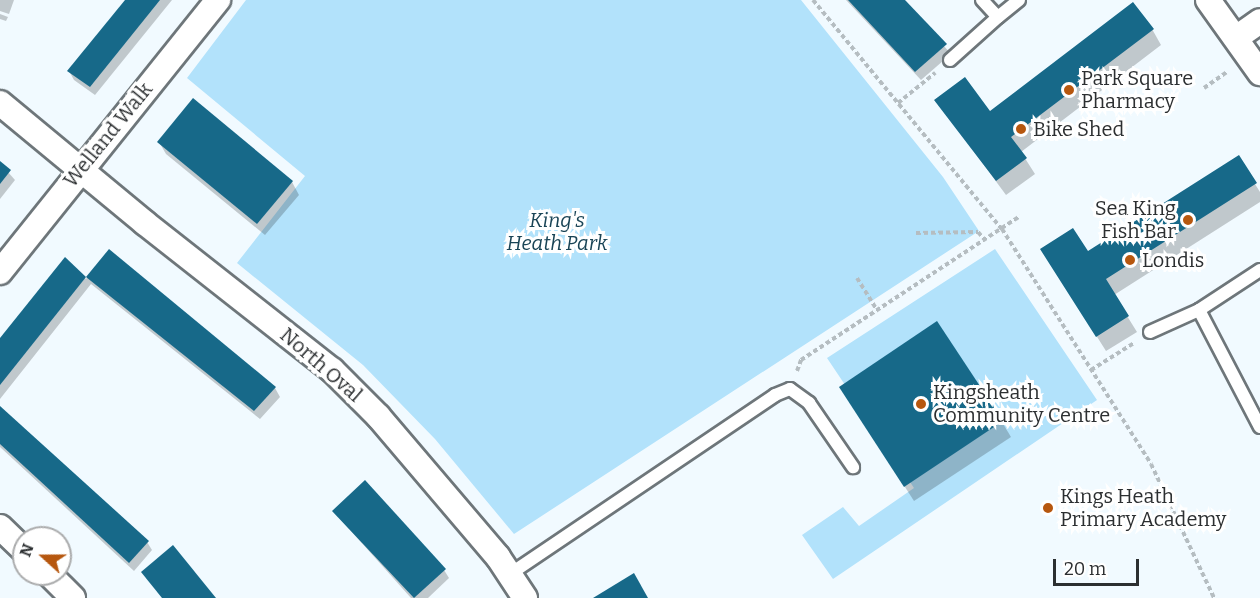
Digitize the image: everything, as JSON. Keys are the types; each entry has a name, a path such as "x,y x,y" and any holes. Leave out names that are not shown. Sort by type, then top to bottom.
{"street":[{"name":"Welland Walk","path":"0,272 80,169 218,0"},
{"path":"1208,0 1260,73"},
{"path":"1236,38 1260,21"},
{"name":"North Oval","path":"0,103 332,370 378,416 510,574 525,598"},
{"path":"0,527 12,538"},
{"path":"61,586 73,598"}],"lane":[{"path":"982,0 998,17"},
{"path":"951,60 1019,0"},
{"path":"1150,332 1199,310 1260,270"},
{"path":"1199,310 1260,428"},
{"path":"510,574 775,395 790,389 809,403 853,468"}],"path":[{"path":"813,0 1002,229 1150,464 1214,598"},
{"path":"898,103 951,60"},
{"path":"790,389 801,360 1020,216"},
{"path":"916,233 978,232 985,240"},
{"path":"857,278 878,310"},
{"path":"1092,370 1150,332"}],"green space":[{"name":"King's Heath Park","path":"246,0 801,0 943,177 979,231 514,534 435,439 363,365 237,263 305,176 187,78"},
{"path":"995,249 1097,400 833,579 802,535 843,507 859,526 914,488 827,358"}],"building":[{"path":"125,0 160,0 90,87 67,71"},
{"path":"848,0 905,0 947,44 915,72"},
{"path":"1133,2 1154,29 1011,137 1027,158 996,181 934,100 965,77 990,111"},
{"path":"193,98 293,181 257,224 157,142"},
{"path":"1239,155 1257,183 1106,279 1129,316 1096,337 1040,249 1073,228 1088,251"},
{"path":"0,161 11,170 0,184"},
{"path":"109,249 276,387 254,411 86,277"},
{"path":"65,257 86,277 0,385 0,338"},
{"name":"Kingsheath Community Centre","path":"937,321 1003,421 904,487 839,387"},
{"path":"0,406 149,541 129,563 0,444"},
{"path":"365,480 446,569 414,598 332,511"},
{"path":"173,545 216,598 162,598 141,572"},
{"path":"634,573 648,598 593,598"}],"place":[{"name":"Park Square Pharmacy","path":"1069,90"},
{"name":"Bike Shed","path":"1021,129"},
{"name":"Sea King Fish Bar","path":"1188,220"},
{"name":"Londis","path":"1130,260"},
{"name":"Kingsheath Community Centre","path":"921,404"},
{"name":"Kings Heath Primary Academy","path":"1048,508"}]}
